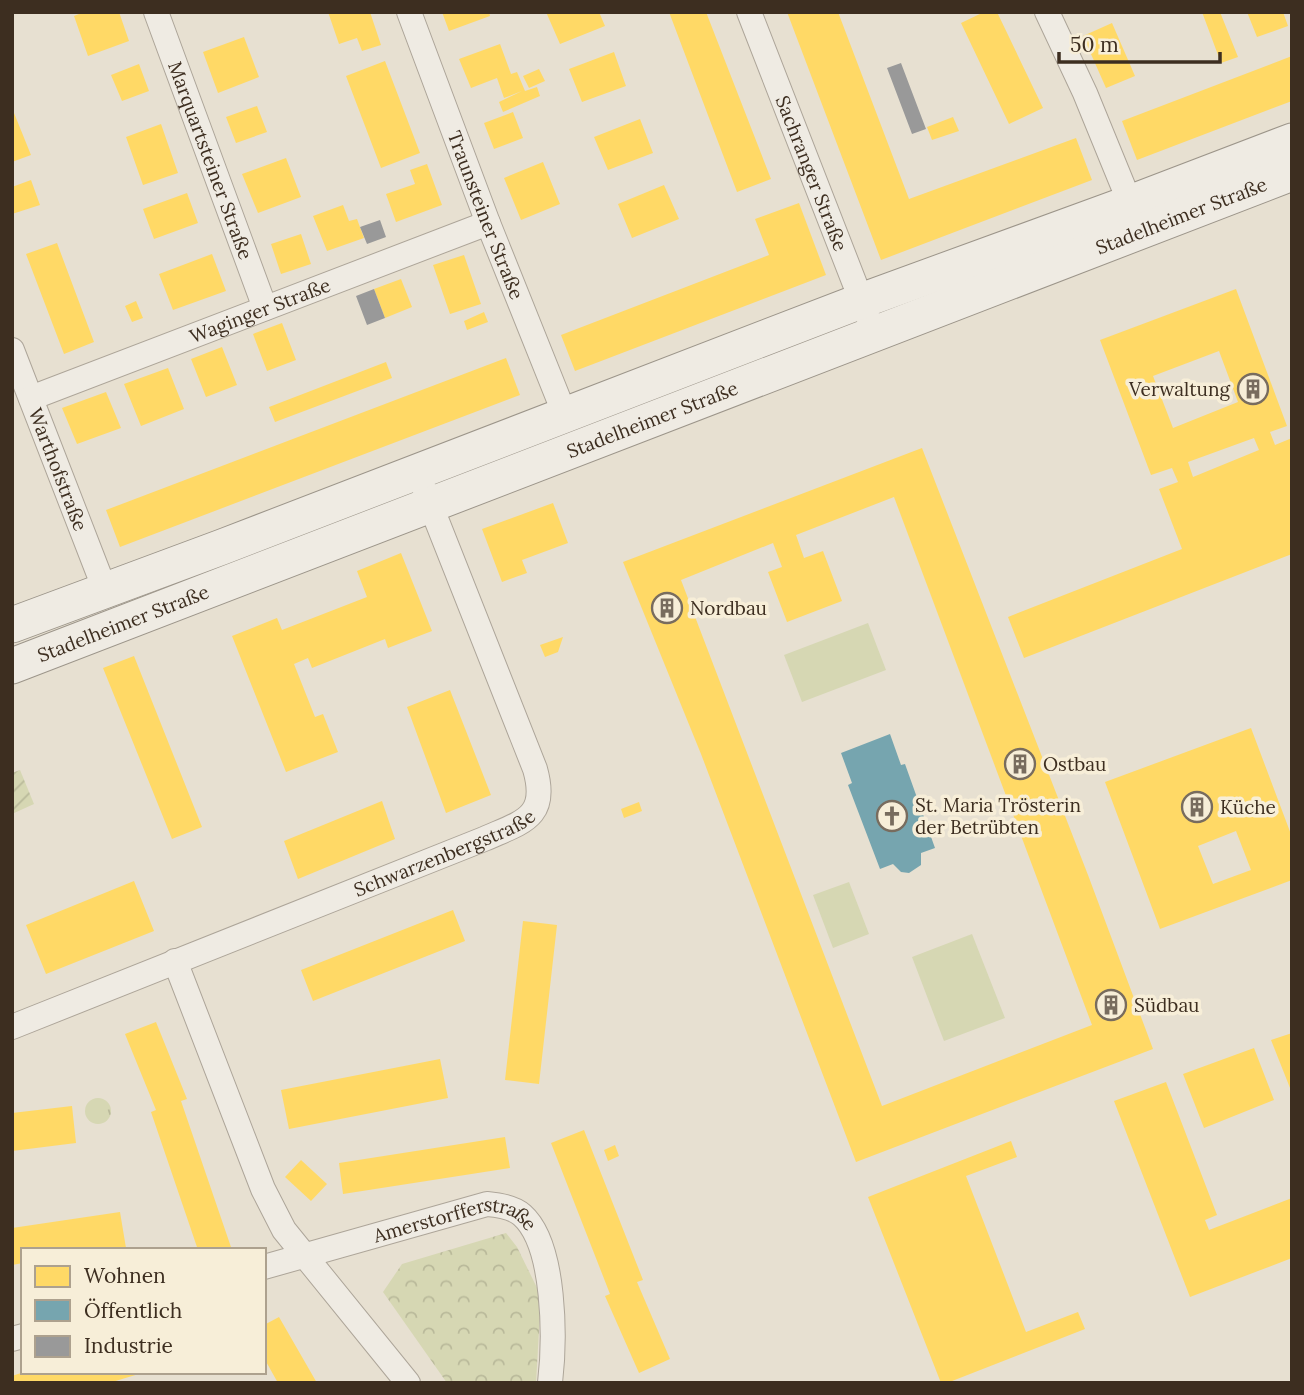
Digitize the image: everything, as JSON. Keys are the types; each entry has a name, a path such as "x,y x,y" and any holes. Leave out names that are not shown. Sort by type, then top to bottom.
{"main road":[{"name":"Stadelheimer Straße","path":"12,625 861,301 1292,141"},
{"name":"Stadelheimer Straße","path":"12,666 1292,173"}],"street":[{"name":"Marquartsteiner Straße","path":"156,12 265,308"},
{"name":"Traunsteiner Straße","path":"409,12 488,223 565,415"},
{"name":"Sachranger Straße","path":"749,12 874,334"},
{"path":"1048,12 1086,93 1130,203"},
{"name":"Waginger Straße","path":"31,398 488,223"},
{"name":"Warthofstraße","path":"12,350 105,590"},
{"name":"Schwarzenbergstraße","path":"12,1027 484,839 527,820 535,811 540,786 535,769 417,471"},
{"path":"175,961 263,1189 284,1230 408,1383"},
{"name":"Amerstorfferstraße","path":"304,1256 487,1204 522,1214 532,1227 549,1279 553,1338 550,1383"},
{"path":"266,1266 304,1256"}],"green space":[{"path":"868,623 886,670 802,702 784,655"},
{"path":"20,770 34,804 12,814 12,773"},
{"path":"849,882 869,934 833,948 813,895"},
{"path":"972,934 1005,1018 944,1041 912,957"},
{"path":"98,1098 107,1102 111,1111 107,1120 98,1124 89,1120 85,1111 89,1102"},
{"path":"506,1233 517,1247 541,1296 536,1383 447,1383 383,1292 402,1264"}],"building: Wohnen":[{"path":"84,12 119,12 129,41 88,56 74,16"},
{"path":"328,12 370,12 381,45 362,51 357,38 339,44"},
{"path":"442,12 489,12 490,16 449,31"},
{"path":"546,12 599,12 605,26 560,44"},
{"path":"669,12 706,12 771,179 737,192"},
{"path":"787,12 838,12 909,199 1076,138 1092,180 881,260"},
{"path":"984,12 997,12 1043,108 1009,124 961,23"},
{"path":"1202,12 1220,12 1238,57 1221,63"},
{"path":"1247,12 1283,12 1288,26 1257,37"},
{"path":"1112,23 1135,76 1106,88 1083,36"},
{"path":"244,37 259,77 218,93 203,52"},
{"path":"500,44 511,74 517,72 525,91 537,87 540,96 503,112 499,102 522,91 504,98 497,78 471,88 459,59"},
{"path":"614,52 626,86 582,102 569,69"},
{"path":"1292,56 1292,101 1137,160 1122,121"},
{"path":"385,61 420,153 381,168 346,76"},
{"path":"139,64 149,91 122,101 111,75"},
{"path":"539,69 545,81 529,88 523,76"},
{"path":"257,106 267,132 236,143 226,117"},
{"path":"12,108 31,155 12,162"},
{"path":"513,112 523,138 494,149 484,123"},
{"path":"953,117 959,131 932,140 927,127"},
{"path":"640,119 653,153 608,170 594,137"},
{"path":"161,124 178,173 143,185 126,137"},
{"path":"286,158 301,197 258,213 242,174"},
{"path":"543,162 560,204 521,220 504,178"},
{"path":"427,164 442,205 396,222 386,194 415,184 410,170"},
{"path":"31,180 40,205 12,214 12,187"},
{"path":"664,185 679,219 632,238 618,204"},
{"path":"187,193 198,223 154,239 143,209"},
{"path":"799,203 826,275 575,371 561,335 769,255 755,219"},
{"path":"343,205 349,221 357,219 364,238 327,251 313,216"},
{"path":"301,234 311,264 281,274 271,244"},
{"path":"57,243 94,342 64,354 26,254"},
{"path":"212,254 226,291 173,310 159,274"},
{"path":"464,255 481,304 450,314 433,265"},
{"path":"401,279 412,307 385,318 374,289"},
{"path":"1236,289 1287,426 1270,432 1275,445 1292,438 1292,554 1024,658 1008,617 1182,549 1159,489 1178,482 1172,468 1151,475 1100,340","holes":["1219,351 1238,402 1173,428 1153,376","1254,438 1259,450 1193,477 1188,462"]},
{"path":"136,301 143,318 132,322 125,306"},
{"path":"484,312 488,322 467,330 464,321"},
{"path":"282,323 296,360 267,371 253,334"},
{"path":"222,347 237,385 206,397 191,359"},
{"path":"506,358 520,395 120,547 106,510"},
{"path":"386,362 392,378 275,422 269,407"},
{"path":"168,368 184,409 141,426 124,384"},
{"path":"106,392 121,428 77,444 62,408"},
{"path":"922,448 1153,1049 856,1162 701,754 623,562","holes":["894,497 1092,1025 882,1106 681,580 773,543 782,567 768,572 787,622 842,601 823,551 804,558 796,535"]},
{"path":"553,503 568,543 522,560 527,573 502,582 482,529"},
{"path":"401,553 432,631 388,648 385,639 312,668 308,658 294,664 315,717 323,714 338,752 286,772 232,636 277,618 282,630 367,597 357,571"},
{"path":"563,637 558,652 545,657 540,645"},
{"path":"134,656 202,827 172,839 103,668"},
{"path":"450,690 491,795 446,813 407,707"},
{"name":"Küche","path":"1251,728 1292,837 1292,880 1160,929 1105,782","holes":["1236,831 1251,870 1213,884 1198,846"]},
{"path":"382,801 395,839 298,879 284,841"},
{"path":"639,802 642,811 624,818 621,809"},
{"path":"134,881 154,931 46,974 26,925"},
{"path":"453,910 465,941 313,1001 301,970"},
{"path":"523,921 557,925 539,1084 505,1080"},
{"path":"156,1022 187,1099 181,1101 231,1248 197,1248 151,1112 156,1110 125,1034"},
{"path":"1292,1033 1292,1093 1271,1040"},
{"path":"1254,1048 1274,1100 1204,1128 1183,1074"},
{"path":"440,1059 448,1098 289,1129 281,1090"},
{"path":"1166,1082 1217,1215 1205,1220 1209,1230 1292,1198 1292,1258 1190,1297 1114,1101"},
{"path":"72,1106 76,1143 12,1151 12,1113"},
{"path":"584,1130 643,1280 637,1282 670,1359 639,1373 605,1296 610,1294 551,1143"},
{"path":"505,1137 510,1168 343,1194 339,1163"},
{"path":"1011,1141 1017,1157 966,1176 1026,1332 1078,1312 1085,1329 947,1383 941,1383 868,1197"},
{"path":"615,1145 619,1156 608,1161 604,1150"},
{"path":"301,1160 327,1184 311,1201 285,1177"},
{"path":"120,1212 126,1248 21,1248 21,1263 12,1265 12,1228"},
{"path":"279,1317 317,1383 278,1383 266,1362 266,1324"},
{"path":"21,1373 139,1374 109,1383 12,1383 12,1376"}],"building: Öffentlich":[{"name":"St. Maria Trösterin der Betrübten","path":"890,734 901,765 905,764 935,848 921,853 921,865 909,873 901,872 893,864 880,869 848,785 852,783 841,753"}],"building: Industrie":[{"path":"901,63 926,129 912,134 887,68"},
{"path":"380,220 386,237 367,244 360,227"},
{"path":"374,289 385,318 367,325 356,296"}],"place":[{"name":"Verwaltung","path":"1253,389"},
{"name":"Nordbau","path":"667,608"},
{"name":"Ostbau","path":"1020,764"},
{"name":"Küche","path":"1197,807"},
{"name":"St. Maria Trösterin der Betrübten","path":"892,816"},
{"name":"Südbau","path":"1111,1005"}]}
